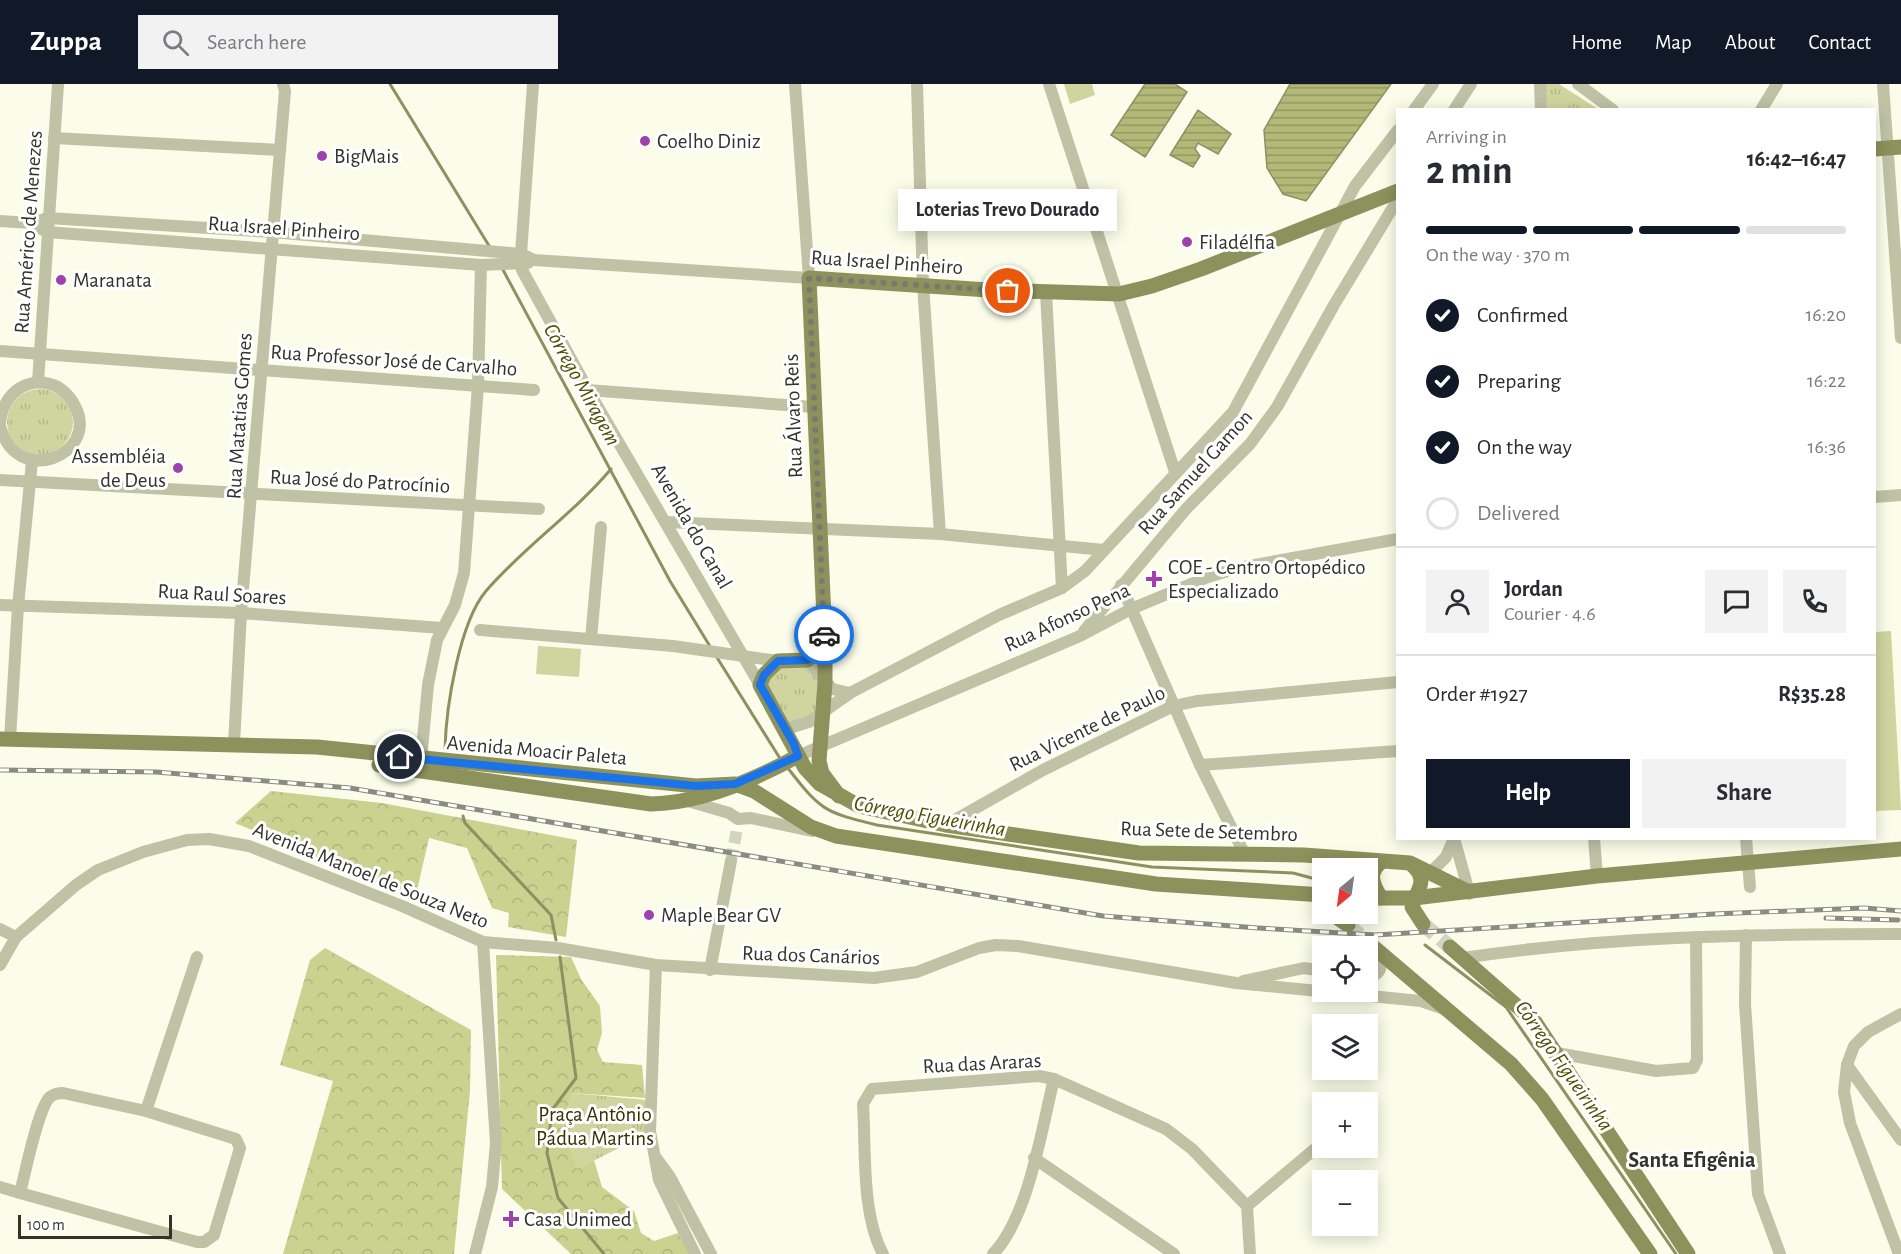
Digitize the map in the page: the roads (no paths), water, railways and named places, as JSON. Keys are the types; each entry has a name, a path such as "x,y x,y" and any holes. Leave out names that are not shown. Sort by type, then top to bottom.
{"main road":[{"name":"Rua Israel Pinheiro","path":"809,278 1046,293 1119,294 1152,286 1201,269 1396,192"},
{"name":"Rua Álvaro Reis","path":"809,278 825,641 825,683 819,747"},
{"path":"760,685 764,675 778,661 807,660 825,641"},
{"name":"Avenida do Canal","path":"760,685 786,729 795,757"},
{"name":"Avenida Moacir Paleta","path":"5,739 317,747 421,760 696,786 735,784"},
{"path":"819,747 822,773 839,796"},
{"name":"Avenida Moacir Paleta","path":"300,748 316,755 651,804 688,801 735,784 795,757"},
{"name":"Rua Sete de Setembro","path":"795,757 812,776 839,796 870,809 1138,867 1245,855 1304,855 1410,863 1469,892"},
{"path":"583,775 583,794"},
{"name":"Rua Sete de Setembro","path":"735,784 754,791 811,827 836,836 1138,867 1312,894"},
{"path":"1378,898 1414,898 1597,876 1901,849"},
{"path":"1410,863 1422,878 1422,886 1414,898 1413,912 1423,924"},
{"path":"1450,947 1525,1010 1557,1053 1688,1254"},
{"path":"1378,951 1511,1064 1542,1099 1650,1254"}],"street":[{"name":"Rua Américo de Menezes","path":"38,382 46,232 58,84"},
{"path":"521,260 533,84"},
{"name":"Rua Álvaro Reis","path":"795,84 809,278"},
{"path":"916,84 923,285 940,534"},
{"path":"1049,84 1175,472"},
{"path":"1415,108 1433,84"},
{"path":"1455,108 1471,84"},
{"path":"1540,84 1541,108"},
{"path":"1578,84 1610,108"},
{"path":"1762,108 1778,84"},
{"path":"1883,84 1901,338"},
{"name":"Rua Matatias Gomes","path":"234,744 241,613 284,87"},
{"path":"786,729 799,726 850,693 999,615 1062,588 1085,572 1175,472 1221,426 1244,397 1355,186 1396,133"},
{"path":"54,138 280,150"},
{"name":"Rua Samuel Gamon","path":"1080,636 1186,509 1250,444 1277,407 1334,305 1396,203"},
{"name":"Rua Israel Pinheiro","path":"0,221 31,223 48,218 272,232 502,252 521,260 809,278"},
{"name":"Rua Israel Pinheiro","path":"31,223 46,232 507,266 521,260"},
{"name":"Avenida do Canal","path":"521,260 531,289 760,685"},
{"path":"421,760 428,685 437,640 454,605 464,573 471,506 478,386 481,264"},
{"path":"1046,293 1062,588"},
{"name":"Rua Professor José de Carvalho","path":"0,351 534,390"},
{"path":"38,382 51,384 63,390 78,411 79,425 76,437 69,448 52,459 32,461 10,448 0,425 6,401 14,391 38,382"},
{"path":"588,390 813,407"},
{"path":"5,739 32,461"},
{"name":"Rua José do Patrocínio","path":"0,480 539,509"},
{"path":"1876,497 1901,495"},
{"path":"666,522 940,534 1104,550"},
{"path":"591,639 601,527"},
{"name":"Rua Afonso Pena","path":"795,757 1080,636 1131,609 1179,588 1238,568 1396,539"},
{"path":"1121,585 1200,765 1245,855"},
{"name":"Rua Raul Soares","path":"0,605 241,613 442,628"},
{"path":"480,630 692,648 778,661"},
{"path":"807,660 825,683 834,690 850,693"},
{"name":"Rua Vicente de Paulo","path":"946,825 1043,770 1173,706 1197,700 1396,682"},
{"path":"1200,765 1396,751"},
{"path":"688,801 718,809 738,824 762,820 836,836"},
{"name":"Avenida Manoel de Souza Neto","path":"0,965 16,937 76,885 119,860 188,840 209,839 249,846 402,906 483,942 558,948"},
{"path":"1431,872 1446,856 1453,840"},
{"path":"1455,840 1469,892"},
{"path":"1594,840 1597,876"},
{"path":"1746,840 1750,887"},
{"path":"710,970 731,861"},
{"path":"0,929 16,937"},
{"path":"1463,958 1554,946 1696,937 1901,934"},
{"path":"1746,935 1745,1004 1758,1194 1780,1254"},
{"path":"1557,1053 1656,1071 1689,1070 1697,1060 1696,937"},
{"path":"475,1254 492,1187 496,1143 483,942"},
{"name":"Rua dos Canários","path":"558,948 657,965 710,970 895,977 979,948 996,945 1018,946 1236,983 1368,998 1394,997 1421,1001 1450,1011"},
{"path":"1378,974 1381,970 1382,954"},
{"path":"146,1111 197,957"},
{"path":"657,965 649,1116 659,1179 695,1254"},
{"path":"1236,983 1304,968 1312,970"},
{"path":"1899,1254 1850,1123 1844,1092 1847,1065 1859,1039 1901,1014"},
{"path":"1847,1065 1901,1140"},
{"name":"Rua das Araras","path":"882,1254 875,1238 870,1210 863,1104 867,1093 872,1089 1022,1076 1054,1079 1172,1133 1192,1149 1247,1206"},
{"path":"993,1254 1008,1236 1020,1213 1054,1079"},
{"path":"0,1187 20,1193 197,1242 210,1239 218,1224 240,1148 239,1143 236,1139 146,1111 63,1093 49,1098 41,1114 20,1193"},
{"path":"1250,1254 1247,1206 1312,1151"},
{"path":"656,1158 670,1176 711,1254"},
{"path":"1034,1158 1174,1254"}],"waterway":[{"name":"Córrego Miragem","path":"390,84 491,249"},
{"name":"Córrego Miragem","path":"502,268 670,581 711,648"},
{"name":"Córrego Miragem","path":"445,749 451,689 461,644 477,605 501,575 581,501 611,469"},
{"name":"Córrego Figueirinha","path":"716,656 781,760"},
{"name":"Córrego Figueirinha","path":"787,767 808,793 825,808 845,817 877,825 1152,867 1293,873 1312,878"},
{"name":"Córrego Miragem","path":"463,816 465,823 551,915 556,940"},
{"name":"Córrego Figueirinha","path":"1425,945 1506,1007 1676,1254"},
{"name":"Córrego Miragem","path":"560,957 576,1078 552,1110 547,1153 558,1198 604,1254"}],"tunnel":[{"path":"731,861 737,829"},
{"path":"1423,924 1450,947"},
{"path":"1348,925 1361,936"}],"railway":[{"path":"0,770 156,772 350,788 1103,916 1258,928 1375,935 1714,914 1864,908 1901,911"},
{"path":"1826,918 1898,920"}],"place":[{"name":"Coelho Diniz","path":"645,141"},
{"name":"BigMais","path":"322,156"},
{"name":"Filadélfia","path":"1187,242"},
{"name":"Maranata","path":"61,280"},
{"name":"Loterias Trevo Dourado","path":"1008,291"},
{"name":"Assembléia de Deus","path":"178,468"},
{"name":"COE - Centro Ortopédico Especializado","path":"1154,579"},
{"name":"Maple Bear GV","path":"649,915"},
{"name":"Casa Unimed","path":"511,1219"}],"district":[{"name":"Santa Efigênia","path":"1692,1159"}],"park label":[{"name":"Praça Antônio Pádua Martins","path":"595,1126"}]}
